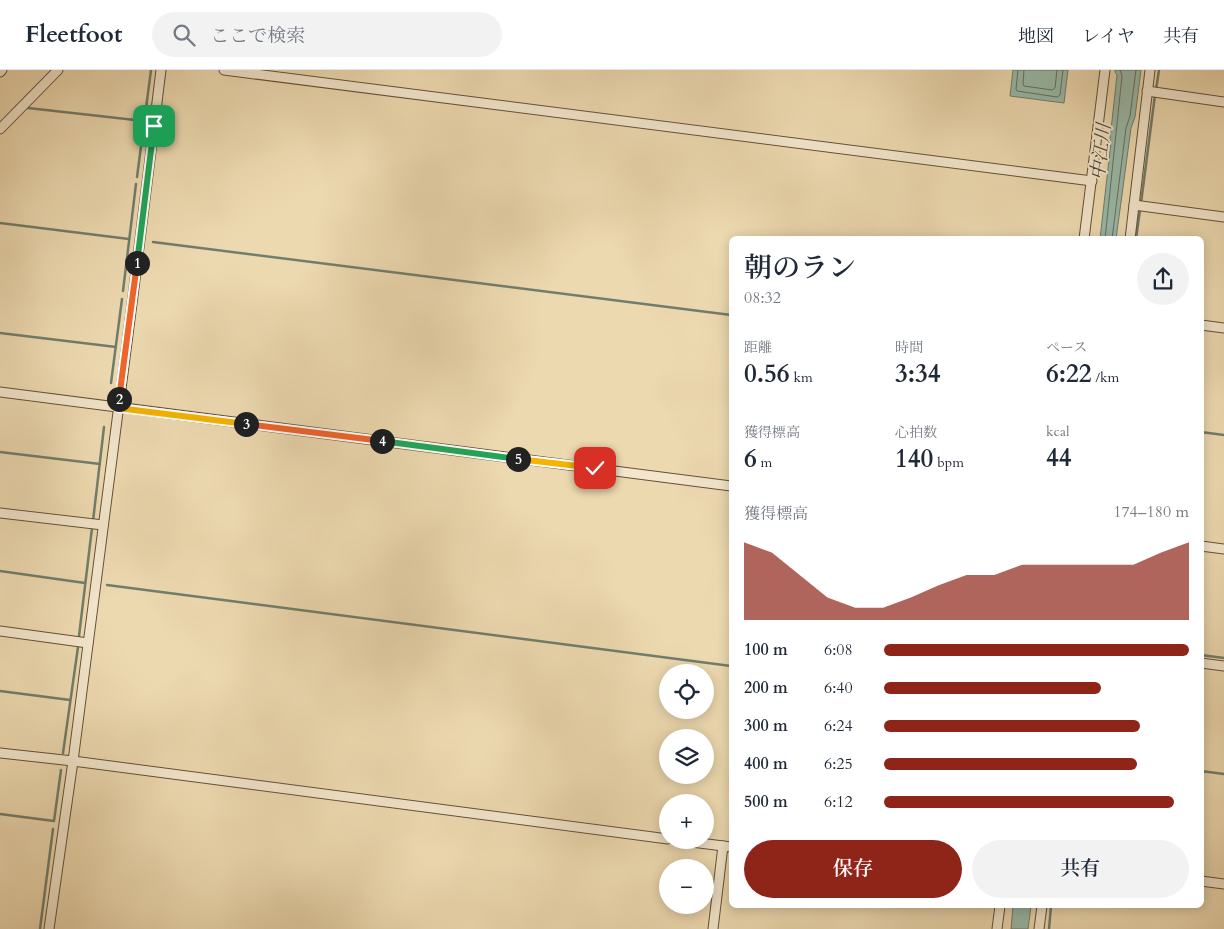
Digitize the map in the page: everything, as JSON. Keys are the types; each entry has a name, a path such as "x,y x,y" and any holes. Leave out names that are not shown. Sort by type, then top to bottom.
{"street":[{"path":"0,130 58,70"},
{"path":"49,929 73,761 161,70"},
{"path":"224,70 1092,181"},
{"path":"1084,236 1105,70"},
{"path":"1130,236 1150,70"},
{"path":"1148,91 1224,102"},
{"path":"1134,205 1224,217"},
{"path":"1204,325 1224,328"},
{"path":"0,392 729,486"},
{"path":"0,513 103,525"},
{"path":"1204,546 1224,548"},
{"path":"0,631 88,643"},
{"path":"1204,663 1224,666"},
{"path":"0,753 659,838"},
{"path":"713,929 727,847 714,845"},
{"path":"1204,881 1224,884"},
{"path":"997,929 1000,908"},
{"path":"1039,929 1042,908"}],"water":[{"path":"1013,70 1068,70 1064,103 1010,96"},
{"path":"1115,70 1141,70 1116,236 1100,236 1117,75"},
{"path":"1013,908 1031,908 1028,929 1011,929"}],"waterway":[{"path":"137,177 151,70"},
{"path":"1156,90 1159,70"},
{"path":"1141,203 1155,95"},
{"path":"28,108 144,121"},
{"path":"123,291 136,184"},
{"path":"1136,236 1140,210"},
{"path":"0,223 129,239"},
{"path":"153,242 729,315"},
{"path":"111,383 122,299"},
{"path":"0,333 116,347"},
{"path":"93,521 104,427"},
{"path":"1204,432 1224,435"},
{"path":"0,452 100,464"},
{"path":"79,636 92,528"},
{"path":"0,571 85,583"},
{"path":"107,585 729,666"},
{"path":"63,753 78,647"},
{"path":"1204,655 1224,658"},
{"path":"0,691 70,700"},
{"path":"0,814 54,821 61,770"},
{"path":"1204,771 1224,774"},
{"path":"40,929 53,829"},
{"path":"1049,929 1051,908"}],"route":[{"path":"154,126 118,408 595,468"}],"water label":[{"name":"中江川","path":"1101,152"}]}
